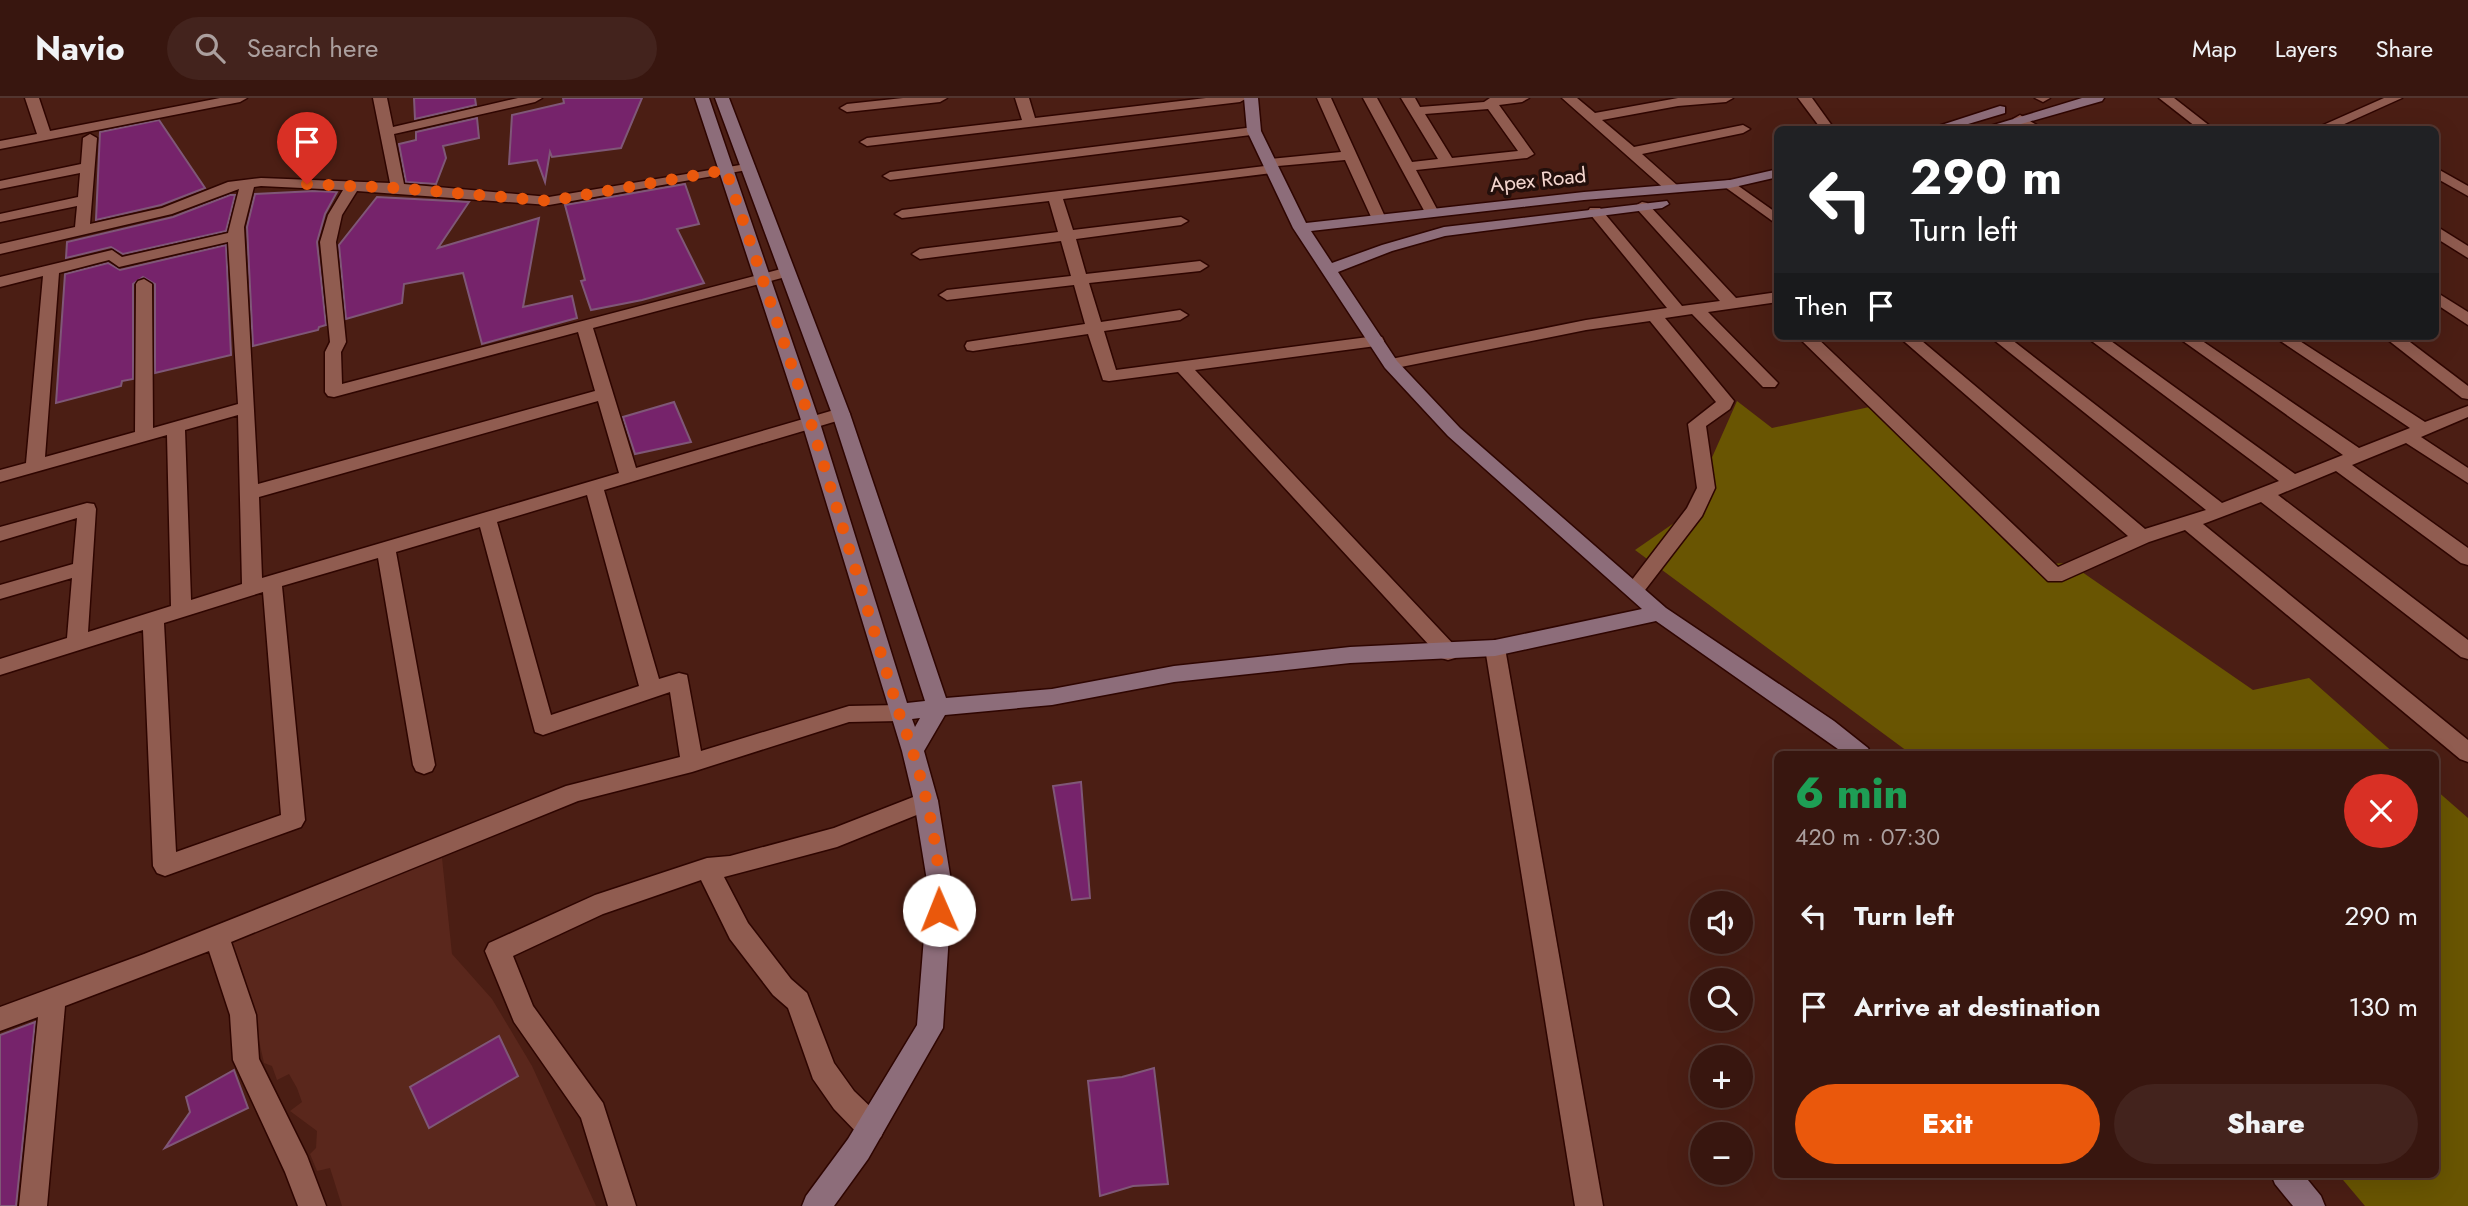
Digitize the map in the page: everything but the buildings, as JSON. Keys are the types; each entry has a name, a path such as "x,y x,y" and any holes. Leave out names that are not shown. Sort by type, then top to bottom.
{"street":[{"path":"25,128 32,98"},
{"path":"0,145 25,128 240,98"},
{"path":"380,98 398,188"},
{"path":"387,132 535,98"},
{"path":"702,98 811,423 913,751 926,801 940,887 930,1028 858,1149 816,1206"},
{"path":"722,98 841,414 939,707 913,751"},
{"path":"847,108 940,98"},
{"path":"1022,98 1030,123"},
{"path":"867,142 1240,98"},
{"path":"1251,98 1254,131 1301,228 1391,363 1454,432 1635,589 1659,613 1826,727 1856,751"},
{"path":"1324,98 1379,219"},
{"path":"1370,98 1433,213"},
{"path":"1491,105 1490,102 1522,98"},
{"path":"1569,98 1673,189"},
{"path":"1592,118 1652,102 1726,98"},
{"path":"1805,98 1826,126"},
{"path":"1946,126 2043,98"},
{"path":"1995,126 2097,98"},
{"path":"2166,98 2203,126"},
{"path":"2333,126 2356,120 2395,98"},
{"path":"1412,104 1447,162"},
{"path":"1412,104 1491,105"},
{"path":"1407,167 1527,154 1491,105"},
{"path":"2020,118 2033,126"},
{"path":"1632,152 1743,129"},
{"path":"890,176 1254,131"},
{"path":"82,230 90,138"},
{"path":"902,214 1350,155"},
{"path":"0,249 167,211 228,186 248,184 398,188 549,201 747,166"},
{"path":"0,185 87,167"},
{"path":"2439,174 2468,192"},
{"name":"Apex Road","path":"1329,270 1387,248 1435,234 1642,206 1736,189 1774,175"},
{"path":"153,619 165,866 293,820 250,493 236,236 248,184"},
{"path":"353,186 335,215 328,242 338,342 333,352 334,392 787,272"},
{"name":"Apex Road","path":"1301,228 1673,189 1774,186"},
{"path":"1736,189 1774,218"},
{"path":"1055,195 1109,376 1376,341"},
{"path":"0,218 84,200"},
{"path":"1642,206 1732,304"},
{"path":"1595,211 1678,312"},
{"path":"920,254 1181,221"},
{"path":"2439,233 2468,253"},
{"path":"0,282 112,256 119,262 236,236"},
{"path":"947,295 1200,266"},
{"path":"35,466 51,270"},
{"path":"144,285 144,436"},
{"path":"2439,299 2468,320"},
{"path":"1391,363 1586,325 1732,304 1774,301"},
{"path":"1696,309 1769,383"},
{"path":"973,346 1180,314"},
{"path":"1635,589 1695,511 1706,488 1697,424 1724,405 1725,401 1654,315"},
{"path":"584,325 629,477"},
{"path":"1809,340 2055,576 2142,537 2264,494 2468,411"},
{"path":"1911,340 2142,537"},
{"path":"2002,340 2220,511"},
{"path":"2098,340 2293,482"},
{"path":"2190,340 2357,456"},
{"path":"2287,340 2416,432 2468,477"},
{"path":"2397,340 2468,394"},
{"path":"1184,368 1448,652"},
{"path":"250,493 604,394"},
{"path":"0,476 247,407"},
{"path":"0,667 841,414"},
{"path":"176,427 181,611"},
{"path":"2339,464 2468,558"},
{"path":"594,487 651,690"},
{"path":"2264,494 2468,651"},
{"path":"0,534 87,509 77,643"},
{"path":"487,519 543,726 679,681 692,763"},
{"path":"2188,522 2468,753"},
{"path":"386,549 424,765"},
{"path":"0,592 83,568"},
{"path":"0,1019 217,936 574,793 692,763 849,714 899,713 1052,697 1187,673 1350,655 1495,648 1659,613"},
{"path":"1495,648 1589,1206"},
{"path":"622,1206 593,1112 523,1013 498,951 595,906 707,868 730,866 837,837 926,801"},
{"path":"707,868 739,931 782,987 798,1002 823,1070 844,1100 871,1127"},
{"path":"217,936 243,1015 246,1060 297,1166 312,1206"},
{"path":"33,1206 53,1000"},
{"path":"2288,1178 2311,1206"}],"shaded area":[{"path":"1737,401 1772,428 1874,406 2044,564 2069,563 2253,690 2309,678 2392,751 1907,751 1635,550 1687,514"},
{"path":"2439,793 2468,818 2468,1206 2365,1206 2341,1178 2439,1178"},
{"path":"442,858 452,954 492,999 532,1066 596,1206 342,1206 330,1168 317,1171 310,1154 316,1148 317,1131 290,1111 302,1102 297,1088 289,1074 277,1080 272,1066 264,1063 245,978 231,939 389,875"}],"route":[{"path":"307,184 398,188 549,201 726,170 811,423 913,751 926,801 940,887 939,910"}]}
